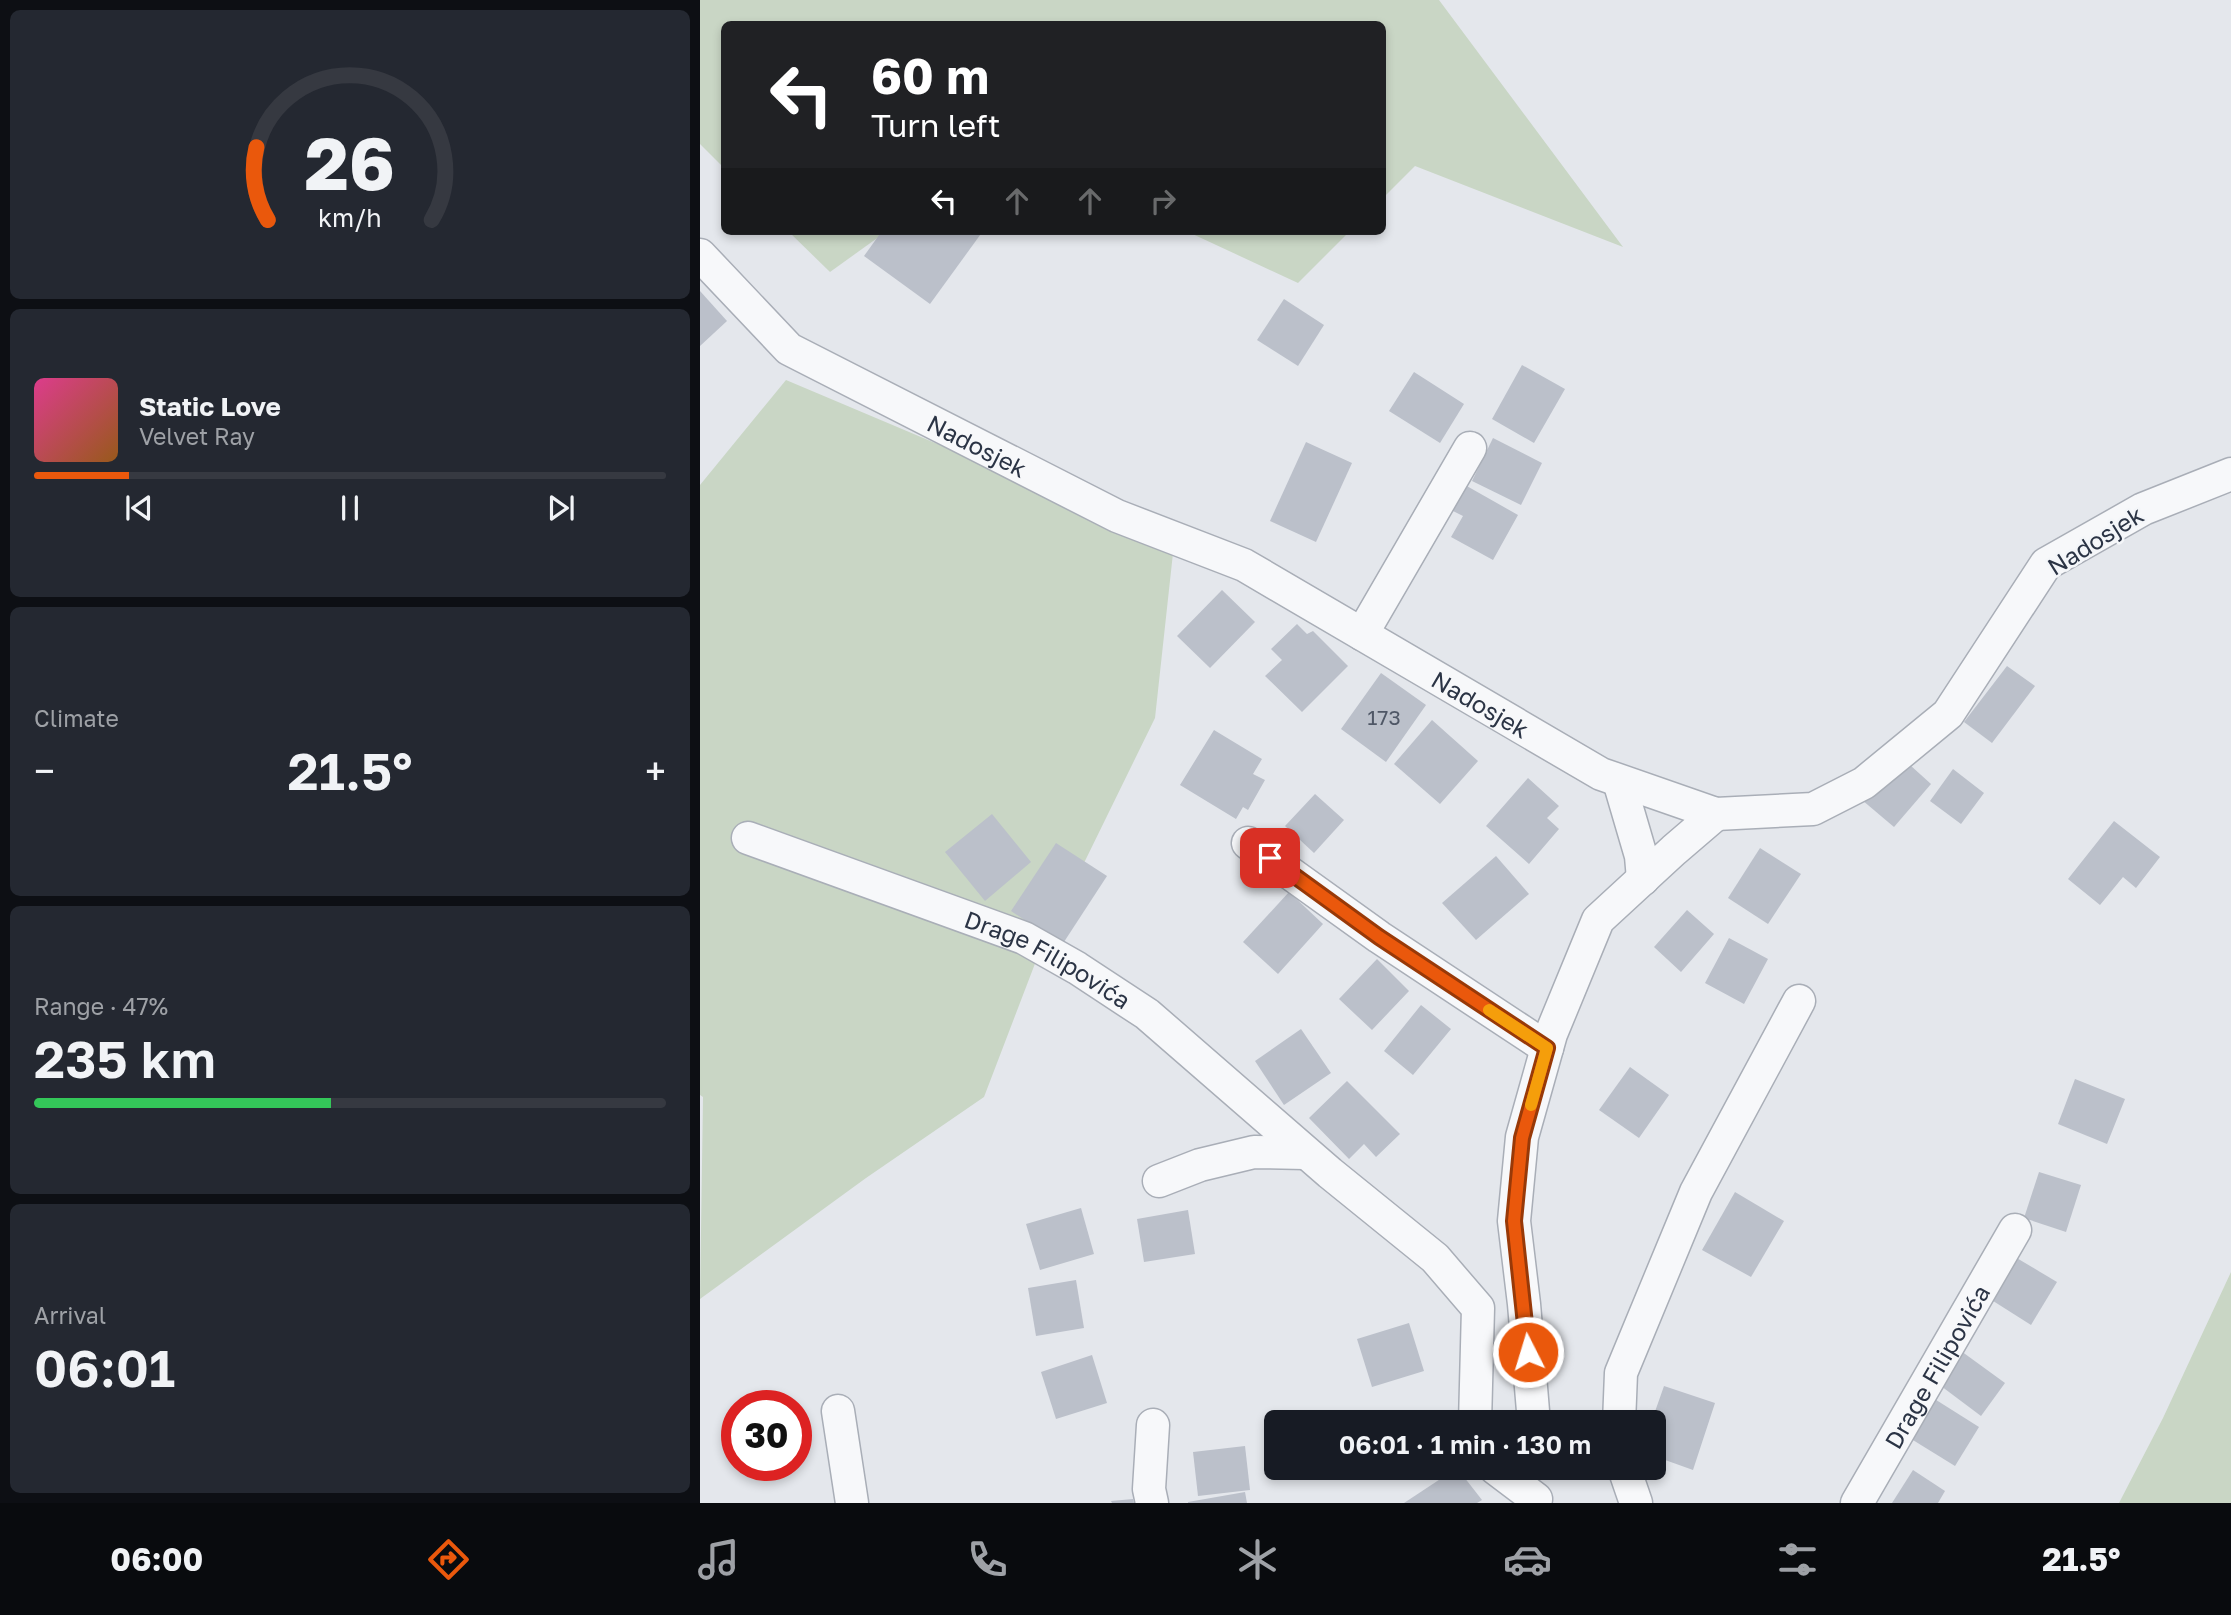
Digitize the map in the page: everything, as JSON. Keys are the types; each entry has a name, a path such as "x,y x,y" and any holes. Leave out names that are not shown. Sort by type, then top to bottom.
{"street":[{"name":"Nadosjek","path":"700,255 789,349 1117,516 1244,565 1601,774 1716,814 1813,809 1864,782 1948,715 2046,564 2143,509 2231,474"},
{"path":"1362,634 1470,448"},
{"path":"1619,781 1641,856 1643,879"},
{"path":"1533,1410 1514,1221 1522,1138 1551,1034 1598,920 1716,814"},
{"name":"Drage Filipovića","path":"748,838 1024,938 1077,968 1147,1014 1305,1153 1436,1258 1478,1308 1475,1410"},
{"path":"1248,843 1379,937 1547,1048"},
{"path":"1620,1410 1621,1373 1696,1192 1799,1001"},
{"path":"1159,1181 1200,1165 1254,1152 1305,1153"},
{"name":"Drage Filipovića","path":"1857,1503 2015,1230"},
{"path":"838,1411 852,1503"},
{"path":"1152,1503 1149,1489 1153,1425"},
{"path":"1518,1480 1537,1490"},
{"path":"1628,1480 1636,1503"}],"green space":[{"path":"700,0 1439,0 1623,247 1415,166 1386,195 1386,21 721,21 721,165 700,144"},
{"path":"792,235 881,235 830,272"},
{"path":"1195,235 1346,235 1298,283"},
{"path":"786,380 1174,544 1155,718 1036,961 984,1097 866,1178 700,1299 703,1097 700,1095 700,485"},
{"path":"2231,1272 2231,1503 2119,1503 2163,1418"}],"building":[{"path":"879,235 980,235 930,304 864,256"},
{"path":"700,291 727,321 700,346"},
{"path":"1284,299 1324,325 1298,366 1257,340"},
{"path":"1522,365 1565,389 1534,443 1492,419"},
{"path":"1414,372 1464,404 1440,443 1389,411"},
{"path":"1493,438 1542,463 1521,505 1472,481"},
{"path":"1306,442 1352,463 1316,542 1270,521"},
{"path":"1465,485 1518,515 1493,560 1451,537 1463,516 1451,510"},
{"path":"1222,590 1255,622 1210,668 1177,636"},
{"path":"1297,624 1307,634 1313,631 1348,666 1302,712 1265,676 1282,660 1271,649"},
{"path":"2007,666 2035,686 1992,743 1964,722"},
{"path":"1381,673 1426,705 1386,762 1341,729"},
{"path":"1432,720 1478,761 1440,804 1394,764"},
{"path":"1214,730 1262,759 1253,774 1265,780 1248,810 1243,807 1236,819 1180,785"},
{"path":"1900,756 1931,784 1894,827 1862,800"},
{"path":"1953,769 1984,793 1961,824 1930,801"},
{"path":"1528,778 1559,806 1547,818 1559,829 1529,864 1486,826"},
{"path":"1315,794 1344,820 1314,853 1285,826"},
{"path":"992,814 1031,862 985,901 945,852"},
{"path":"2114,821 2160,857 2136,888 2123,877 2100,905 2068,879"},
{"path":"1056,843 1107,876 1062,945 1011,911"},
{"path":"1760,848 1801,874 1768,924 1728,898"},
{"path":"1496,856 1529,894 1476,940 1442,903"},
{"path":"1289,892 1323,924 1278,974 1243,942"},
{"path":"1687,910 1714,934 1681,972 1654,947"},
{"path":"1729,938 1768,959 1744,1004 1705,983"},
{"path":"1377,959 1409,991 1372,1030 1339,999"},
{"path":"1421,1005 1451,1029 1413,1075 1384,1051"},
{"path":"1301,1029 1331,1073 1284,1105 1255,1061"},
{"path":"1630,1067 1669,1095 1639,1138 1599,1110"},
{"path":"2075,1079 2125,1099 2107,1144 2058,1124"},
{"path":"1347,1081 1400,1134 1376,1157 1364,1144 1349,1159 1309,1118"},
{"path":"2039,1172 2081,1185 2066,1232 2024,1218"},
{"path":"1735,1192 1784,1221 1751,1277 1702,1250"},
{"path":"1081,1208 1094,1254 1040,1270 1026,1224"},
{"path":"1188,1210 1195,1254 1144,1262 1137,1219"},
{"path":"2015,1257 2057,1282 2031,1325 1990,1299"},
{"path":"1076,1280 1084,1328 1036,1336 1028,1288"},
{"path":"1409,1323 1424,1371 1372,1387 1357,1339"},
{"path":"1961,1351 2005,1383 1981,1416 1937,1383"},
{"path":"1092,1355 1107,1403 1056,1419 1041,1372"},
{"path":"1664,1386 1715,1403 1693,1470 1666,1460 1666,1410 1656,1410"},
{"path":"1933,1398 1979,1427 1955,1466 1908,1437"},
{"path":"1245,1446 1250,1490 1198,1496 1193,1452"},
{"path":"1913,1470 1945,1491 1938,1503 1892,1503"},
{"path":"1439,1480 1466,1480 1482,1500 1477,1503 1404,1503"},
{"path":"1245,1492 1247,1503 1188,1503 1188,1502"},
{"path":"1133,1499 1134,1503 1111,1501"}],"slow traffic":[{"path":"1489,1010 1547,1048 1531,1105"}],"route":[{"path":"1270,858 1379,937 1547,1048 1522,1138 1514,1221 1528,1352"}]}
